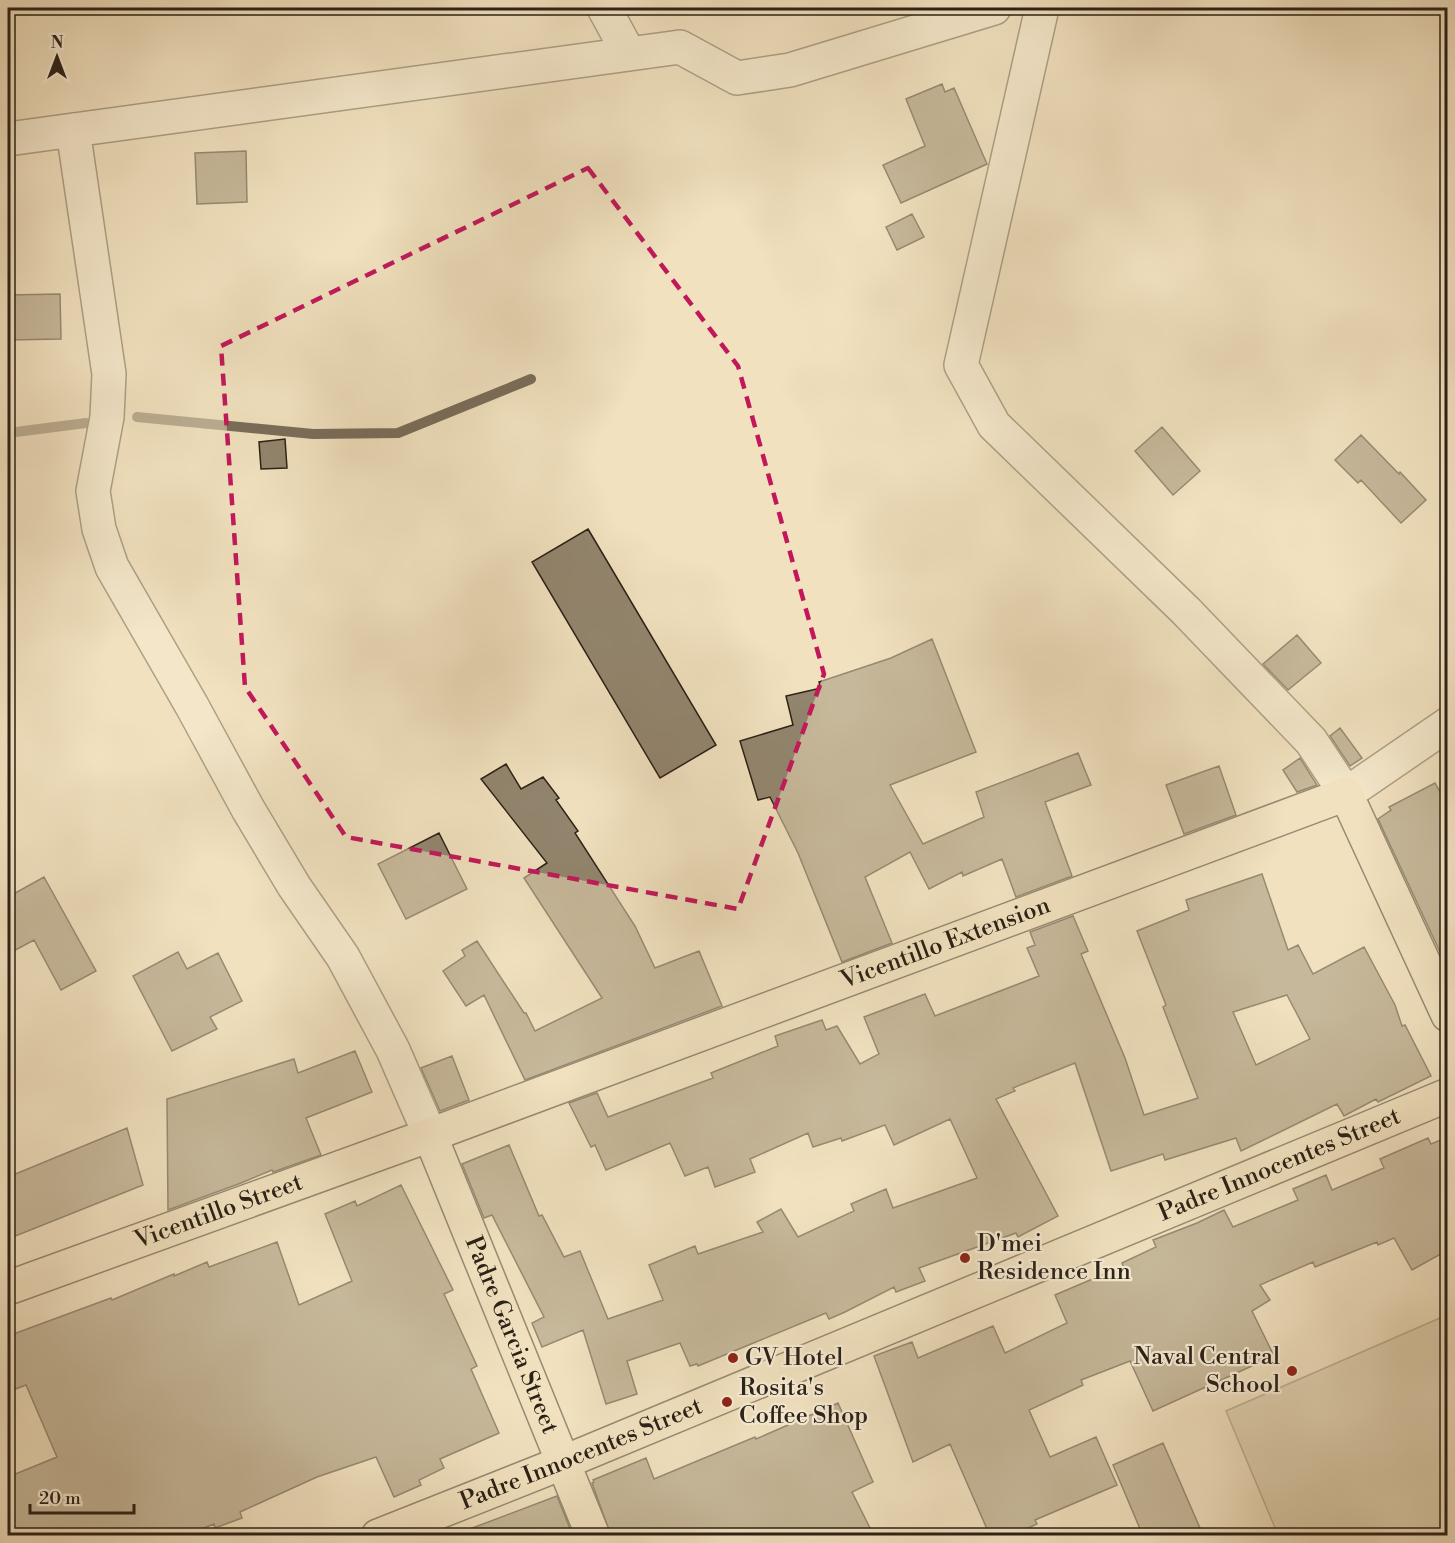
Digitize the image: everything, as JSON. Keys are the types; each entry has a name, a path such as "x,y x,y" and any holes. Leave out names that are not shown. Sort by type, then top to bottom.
{"main road":[{"path":"1346,794 1448,1016"},
{"name":"Vicentillo Extension","path":"430,1136 1346,794"},
{"name":"Padre Innocentes Street","path":"378,1536 562,1463 1448,1095"},
{"name":"Vicentillo Street","path":"8,1288 430,1136"},
{"name":"Padre Garcia Street","path":"430,1136 593,1536"}],"street":[{"path":"604,8 629,54"},
{"path":"8,139 680,47 737,78 790,70 994,8"},
{"path":"1042,8 961,365 994,425 1186,610 1311,741 1346,794"},
{"path":"73,130 109,375 107,417 93,491 99,529 112,567 294,886 343,957 393,1050 430,1136"},
{"name":"Vicentillo Extension","path":"1346,794 1448,724"}],"highlighted area":[{"path":"588,168 738,366 824,674 738,909 346,837 245,687 221,346"}],"shaded area":[{"path":"1447,1315 1447,1535 1278,1535 1226,1411"}],"building":[{"path":"942,84 945,92 954,88 987,164 901,203 883,165 925,146 906,99"},
{"path":"246,151 247,202 197,204 195,153"},
{"path":"912,214 924,237 897,250 886,227"},
{"path":"60,294 61,339 8,340 8,295"},
{"path":"1162,427 1200,471 1173,495 1135,451"},
{"path":"1361,435 1426,500 1401,523 1361,480 1358,483 1335,460"},
{"path":"285,439 287,468 261,469 259,442"},
{"path":"588,529 716,745 660,778 532,562"},
{"path":"1297,635 1321,663 1288,690 1263,664"},
{"path":"932,639 976,752 890,785 923,844 984,817 976,792 1078,753 1091,785 1045,802 1072,876 1016,897 1002,859 963,876 962,872 929,889 910,852 865,877 892,943 842,962 798,853 770,797 758,800 740,741 793,725 786,696 821,688 819,682 891,658"},
{"path":"1340,728 1362,758 1350,766 1330,736"},
{"path":"1300,758 1317,785 1297,792 1283,770"},
{"path":"506,764 521,789 543,777 559,798 556,800 578,831 575,833 635,926 655,968 699,951 722,1006 525,1080 484,995 466,1006 443,971 465,956 462,950 477,941 526,1013 535,1031 602,998 524,878 547,863 481,779"},
{"path":"1219,766 1236,815 1184,834 1166,785"},
{"path":"1435,783 1448,806 1448,969 1378,819 1391,810 1389,807"},
{"path":"439,833 467,889 406,919 378,864"},
{"path":"1262,874 1288,950 1298,945 1313,974 1364,947 1395,1005 1402,1026 1405,1025 1431,1076 1378,1102 1376,1099 1344,1116 1337,1104 1241,1151 1236,1138 1165,1160 1163,1154 1111,1171 1075,1063 1013,1088 1015,1091 996,1099 1058,1216 1018,1237 1016,1233 919,1268 925,1281 896,1292 894,1287 829,1319 826,1313 698,1366 697,1364 690,1366 680,1343 627,1361 637,1394 606,1404 583,1330 542,1347 532,1323 544,1317 492,1215 484,1218 462,1164 509,1145 539,1216 542,1215 564,1257 580,1251 608,1319 663,1300 649,1265 695,1246 698,1254 763,1232 757,1222 781,1209 798,1237 854,1211 851,1204 886,1189 893,1208 977,1178 950,1119 894,1145 885,1125 842,1141 841,1138 813,1147 808,1133 750,1159 755,1172 715,1187 708,1167 685,1176 670,1143 606,1170 595,1145 591,1147 569,1103 597,1093 608,1117 713,1078 711,1073 778,1046 775,1036 822,1020 826,1030 837,1026 860,1064 879,1054 864,1017 925,994 935,1016 1039,976 1027,948 1035,945 1030,932 1073,916 1088,951 1081,954 1125,1058 1144,1115 1198,1098 1163,1007 1166,1005 1137,931 1189,910 1186,900","holes":["1287,995 1310,1039 1256,1065 1233,1012"]},
{"path":"44,877 96,971 61,990 34,940 8,954 8,897"},
{"path":"178,952 187,969 218,953 242,1001 210,1017 217,1029 172,1051 133,976"},
{"path":"355,1051 372,1092 306,1118 321,1155 273,1172 272,1170 168,1210 167,1099 294,1059 298,1073"},
{"path":"452,1056 469,1100 440,1111 421,1068"},
{"path":"127,1128 143,1185 8,1239 8,1177"},
{"path":"1448,1137 1448,1250 1412,1270 1394,1238 1378,1245 1377,1242 1315,1267 1313,1262 1260,1285 1270,1300 1252,1311 1274,1356 1153,1411 1130,1361 1081,1380 1083,1385 1029,1410 1050,1457 1096,1437 1117,1485 1035,1520 1037,1524 1011,1536 990,1536 950,1444 913,1462 874,1356 912,1342 918,1358 993,1326 1005,1353 1067,1323 1055,1295 1123,1266 1122,1263 1156,1247 1153,1240 1224,1210 1233,1227 1298,1200 1293,1189 1326,1175 1332,1190 1384,1168 1380,1159 1428,1138 1431,1144"},
{"path":"401,1185 453,1290 444,1294 477,1366 471,1369 499,1433 440,1459 444,1468 419,1480 421,1485 394,1497 376,1457 317,1477 240,1512 242,1518 215,1528 214,1524 183,1536 8,1536 8,1477 57,1457 26,1385 8,1392 8,1336 111,1298 112,1300 207,1262 209,1267 277,1242 299,1305 352,1281 325,1214 355,1201 357,1206"},
{"path":"838,1403 873,1482 852,1492 874,1536 611,1536 592,1483 593,1480 646,1458 654,1479 755,1437 756,1439"},
{"path":"1163,1443 1200,1528 1181,1536 1143,1536 1113,1465"},
{"path":"557,1496 573,1536 460,1536 459,1533"}],"waterway":[{"path":"137,417 313,434 398,433 531,379"},
{"path":"8,433 86,423"}],"place":[{"name":"D'mei Residence Inn","path":"965,1258"},
{"name":"GV Hotel","path":"733,1358"},
{"name":"Naval Central School","path":"1292,1371"},
{"name":"Rosita's Coffee Shop","path":"727,1402"}]}
